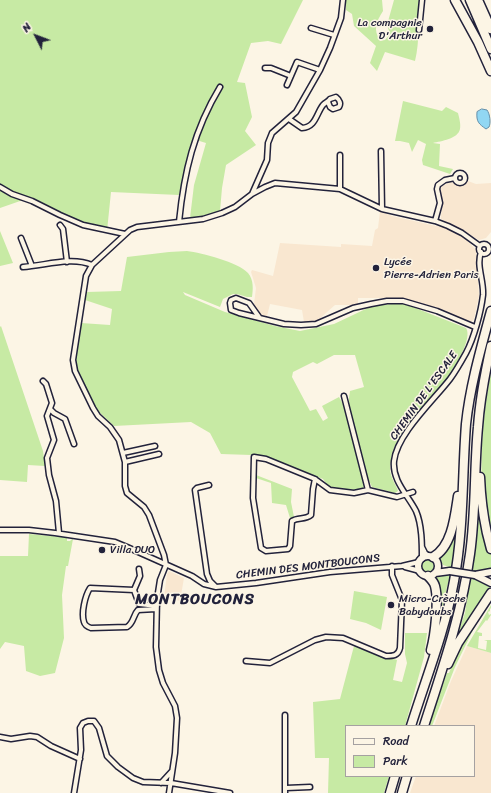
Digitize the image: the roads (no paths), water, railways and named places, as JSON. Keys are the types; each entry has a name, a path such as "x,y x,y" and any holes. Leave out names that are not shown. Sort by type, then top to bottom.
{"highway":[{"path":"455,0 478,42 491,71"},
{"path":"470,0 491,49"},
{"path":"478,0 491,29"},
{"path":"411,725 445,622 454,581 461,524 468,410 474,377 491,312"},
{"path":"424,725 455,625 466,582 473,520 478,428 484,380 491,346"},
{"path":"478,428 480,497 491,549"},
{"path":"433,559 442,550 451,530 457,505 465,446"},
{"path":"416,708 434,635 436,591 432,575"},
{"path":"428,713 453,652 491,593"},
{"path":"390,793 395,777"},
{"path":"402,793 407,777"}],"street":[{"path":"252,194 267,160 272,133 289,120 296,112 320,70 341,18 343,0"},
{"path":"420,30 422,0"},
{"path":"311,28 334,35"},
{"path":"287,85 297,62 320,70"},
{"path":"265,68 271,68 291,76"},
{"path":"179,222 183,189 196,137 210,104 220,87"},
{"path":"289,120 302,128 310,126 314,122 323,105 328,102"},
{"path":"381,151 382,209"},
{"path":"340,155 340,189"},
{"path":"435,221 440,203 437,189 438,185 445,180 455,178"},
{"path":"169,793 175,753 177,718 174,706 163,683 159,670 156,647 157,608 160,580 166,565 164,555 149,515 144,507 127,493 125,486 125,462 116,434 98,416 93,408 75,371 73,360 86,276 92,265 125,234 137,227 203,219 222,213 235,207 265,186 275,183 340,189 382,209 435,221 462,233 480,246"},
{"path":"0,187 12,194 32,201 83,225 125,234"},
{"path":"60,225 63,229 67,262"},
{"path":"21,238 32,266"},
{"path":"486,244 489,252 481,252 479,250 480,246 486,244"},
{"name":"CHEMIN DE L'ESCALE","path":"421,560 420,524 418,515 397,479 394,463 396,451 422,412 459,366 467,352 483,294 479,263 481,252"},
{"path":"23,267 50,262 83,262 92,265"},
{"path":"259,317 246,301 236,298 231,300 229,307 232,311 284,324 301,325 316,324 353,308 395,300 403,300 437,311 475,327"},
{"path":"43,381 52,403 47,416 54,440 47,458 49,475 56,501 59,533"},
{"path":"344,396 368,490"},
{"path":"50,409 65,419 74,444"},
{"path":"122,453 155,446"},
{"path":"125,462 159,454"},
{"path":"315,479 311,515 306,519 299,518 292,521 290,546 288,549 263,550 261,548 253,498 254,457 266,459 315,479 330,490 354,493 368,490 397,497 413,492"},
{"path":"209,485 195,490 207,574 210,581 216,587"},
{"name":"CHEMIN DES MONTBOUCONS","path":"0,530 28,530 59,533 115,542 204,584 216,587 256,583 330,572 392,566 402,566 420,571"},
{"path":"421,545 425,553 450,571"},
{"path":"433,559 421,560 419,567 420,571 424,575 432,575 450,571 475,575 491,583"},
{"path":"432,575 438,569 433,559"},
{"name":"CHEMIN DES MONTBOUCONS","path":"402,566 421,560"},
{"path":"246,661 270,663 314,640 336,636 386,656 396,655 400,648 402,600 392,575 392,566"},
{"path":"139,569 140,576 134,590 139,604 157,608"},
{"path":"475,575 491,572 489,578 491,583"},
{"path":"134,590 90,588 83,612 84,623 91,628 127,627 132,623 135,613 138,610 157,608"},
{"path":"285,715 286,791 310,787"},
{"path":"74,793 81,750 80,728 83,723 88,720 94,721 99,728 104,746 110,759 137,780 142,782 171,783 230,793"},
{"path":"0,737 11,739 30,736 37,737 51,746 80,759"},
{"path":"161,783 172,770"}],"water":[{"path":"482,109 487,110 490,121 489,127 486,129 480,124 477,118 477,112"}],"place":[{"name":"La compagnie D'Arthur","path":"430,29"},
{"name":"Lycée Pierre-Adrien Paris","path":"376,268"},
{"name":"Villa DUO","path":"102,550"},
{"name":"Micro-Crèche Babydoubs","path":"391,605"}],"district":[{"name":"MONTBOUCONS","path":"195,600"}]}
